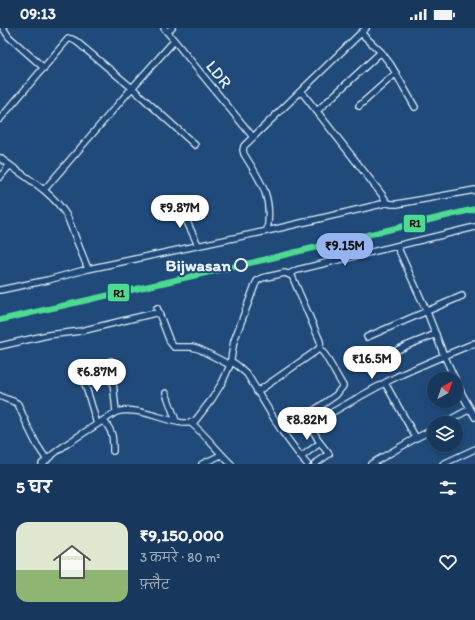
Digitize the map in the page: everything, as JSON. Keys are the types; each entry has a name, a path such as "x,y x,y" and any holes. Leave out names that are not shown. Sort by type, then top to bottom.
{"street":[{"path":"4,28 9,37 44,68"},
{"path":"165,30 172,28"},
{"path":"267,231 269,220 267,196 262,183 244,154 244,146 366,28"},
{"name":"LDR","path":"165,30 253,137"},
{"path":"361,33 381,52 396,73 415,107"},
{"path":"0,119 68,40 73,39 132,88 195,145"},
{"path":"44,190 174,41"},
{"path":"317,111 381,52"},
{"path":"359,106 396,73"},
{"path":"301,91 383,196 385,199 384,202"},
{"path":"0,158 56,200 67,216 88,269"},
{"path":"0,177 10,165"},
{"path":"0,290 48,280 88,269 267,231 378,205 384,202 397,204 475,190"},
{"path":"179,205 198,246"},
{"path":"191,423 195,421 212,399 223,381 230,363 234,341 257,281 262,278 285,273 289,274 297,270 475,227"},
{"path":"397,246 452,372"},
{"path":"257,392 316,351 321,345 292,276 289,274"},
{"path":"367,337 462,296"},
{"path":"0,346 81,331 158,310 170,342 174,347 192,347 199,349 238,366 247,374 281,430 307,464"},
{"path":"378,359 436,334"},
{"path":"310,425 385,383 444,355 475,343"},
{"path":"315,464 329,454 320,443 310,425 308,414 336,395 343,386 325,355 319,348"},
{"path":"111,361 116,412"},
{"path":"80,368 97,424"},
{"path":"385,383 416,438"},
{"path":"166,393 176,421"},
{"path":"463,394 475,417"},
{"path":"0,396 18,404 37,445 47,460"},
{"path":"457,416 470,409"},
{"path":"42,464 70,441 104,421 116,412 130,410 191,423 231,464"},
{"path":"104,421 112,433 113,451"},
{"path":"371,464 427,432"},
{"path":"301,457 320,443"},
{"path":"443,464 475,449"},
{"path":"202,464 221,455"}],"transit line":[{"name":"R1","path":"0,320 263,260 475,209"}],"place":[{"name":"Bijwasan","path":"241,265"}]}
